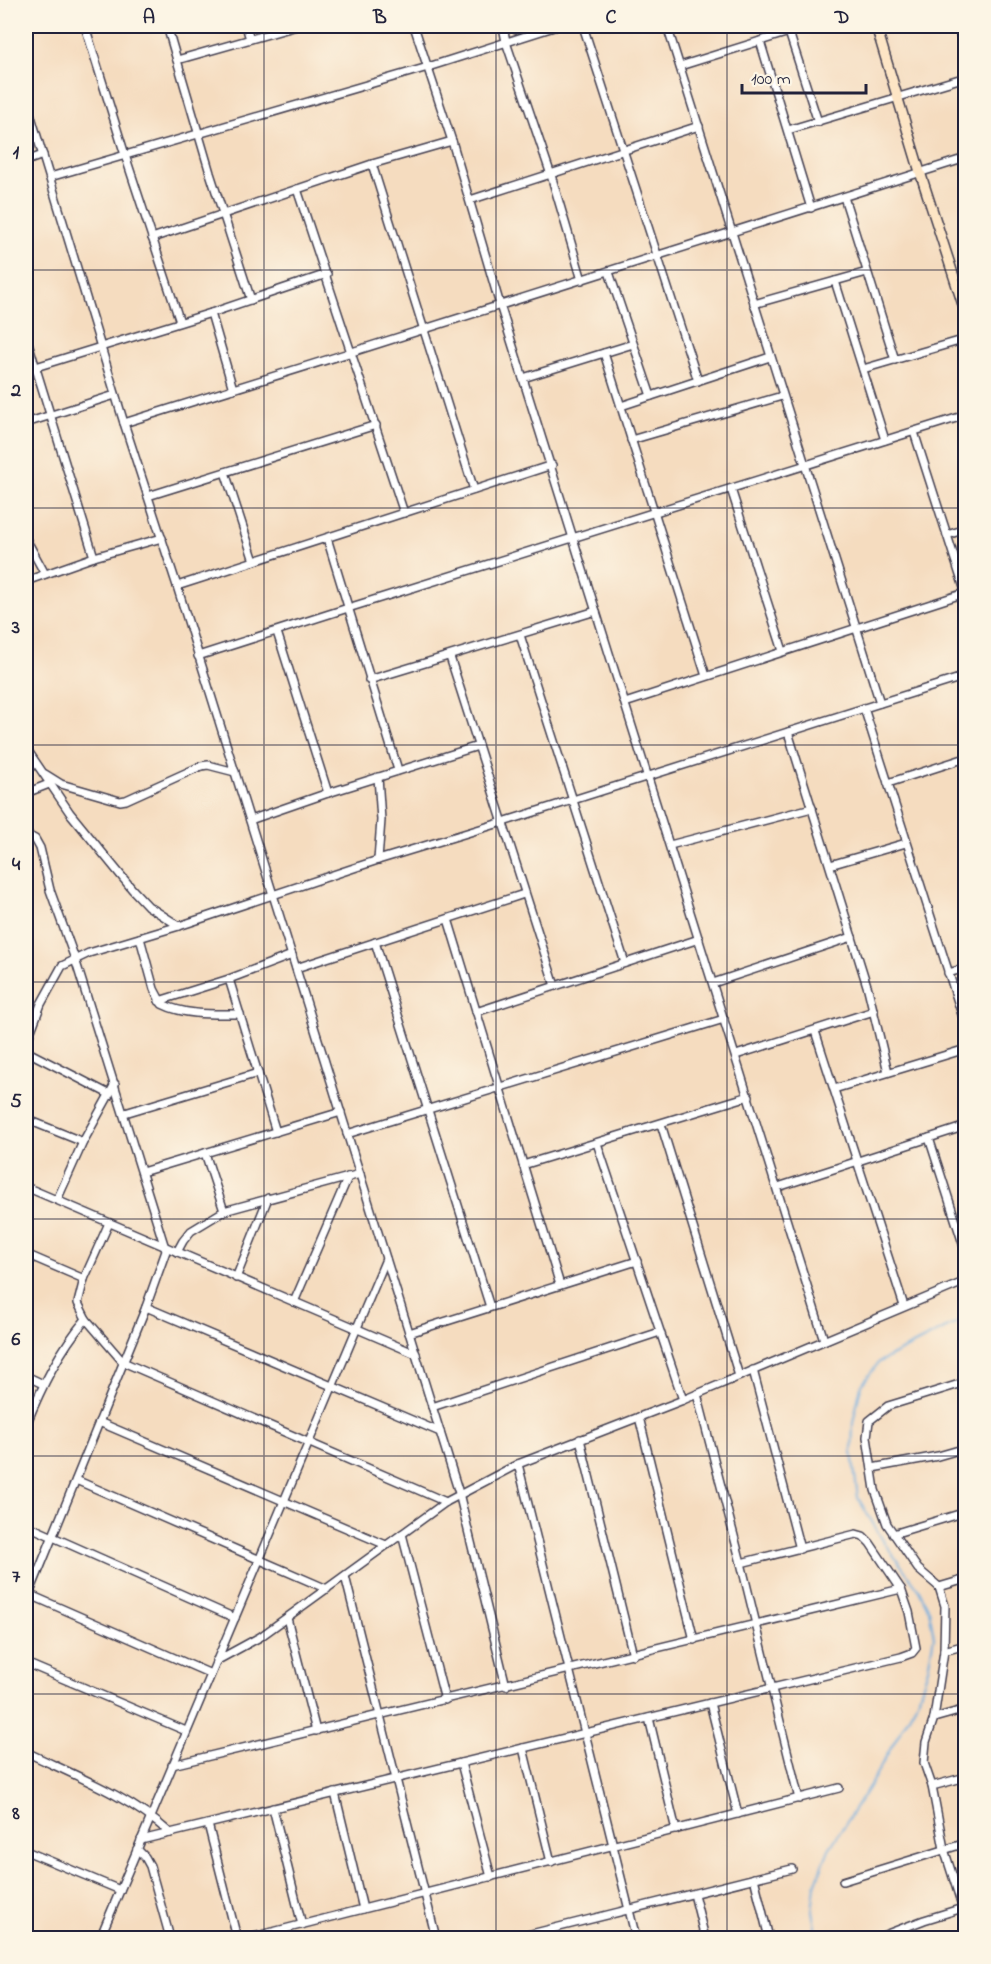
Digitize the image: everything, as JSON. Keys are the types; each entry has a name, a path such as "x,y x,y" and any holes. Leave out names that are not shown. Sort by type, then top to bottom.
{"street":[{"path":"85,26 180,322"},
{"path":"167,26 198,134 251,300"},
{"path":"246,26 250,39"},
{"path":"177,60 297,26"},
{"path":"414,26 452,141 500,305 552,465 824,1340"},
{"path":"503,26 506,42 551,175 582,280"},
{"path":"50,177 428,67 557,26"},
{"path":"583,26 699,381"},
{"path":"667,26 880,703"},
{"path":"876,26 966,314"},
{"path":"957,26 966,51"},
{"path":"680,66 760,41 788,29 818,122"},
{"path":"760,41 811,208"},
{"path":"788,130 966,77"},
{"path":"26,100 115,395 162,538 459,1493 506,1686"},
{"path":"470,200 699,126"},
{"path":"152,238 372,164 452,141"},
{"path":"26,161 43,155"},
{"path":"124,423 966,158"},
{"path":"372,164 474,490"},
{"path":"297,189 405,513"},
{"path":"844,197 895,360"},
{"path":"609,272 651,396"},
{"path":"754,304 867,272"},
{"path":"26,370 211,313 327,274"},
{"path":"835,281 885,440"},
{"path":"211,313 233,389"},
{"path":"26,336 94,557"},
{"path":"863,369 966,339"},
{"path":"523,378 633,344"},
{"path":"604,352 706,676"},
{"path":"621,406 770,357"},
{"path":"26,423 115,395"},
{"path":"631,440 782,396"},
{"path":"198,656 966,416"},
{"path":"148,496 376,425"},
{"path":"625,703 965,593 914,432"},
{"path":"177,586 552,465"},
{"path":"225,472 254,561"},
{"path":"731,489 783,651"},
{"path":"946,535 966,529"},
{"path":"26,581 94,557 162,538"},
{"path":"327,538 398,770"},
{"path":"26,539 45,574"},
{"path":"369,681 596,611"},
{"path":"277,632 328,793"},
{"path":"520,635 625,963"},
{"path":"450,657 555,986"},
{"path":"26,1044 41,1005 59,970 64,964 94,951 966,676"},
{"path":"864,708 966,1027"},
{"path":"788,732 874,1011 888,1072"},
{"path":"250,820 398,770 478,746"},
{"path":"26,748 70,813 139,897 179,926"},
{"path":"888,783 966,758"},
{"path":"26,761 61,784 120,801 201,766 208,765 235,772"},
{"path":"378,777 381,820 378,860"},
{"path":"26,793 49,784"},
{"path":"670,845 812,808"},
{"path":"26,834 35,839 40,848 50,890 75,959 166,1247 146,1307 26,1596 211,1674"},
{"path":"830,866 906,843"},
{"path":"296,968 524,894"},
{"path":"447,919 560,1285"},
{"path":"713,983 852,937"},
{"path":"140,938 159,1001 168,1007 193,1012 240,1014"},
{"path":"476,1012 699,939"},
{"path":"375,942 490,1307"},
{"path":"159,1001 229,979 292,955"},
{"path":"948,974 966,968"},
{"path":"229,979 276,1132"},
{"path":"736,1055 874,1011"},
{"path":"347,1134 724,1019"},
{"path":"815,1030 904,1306"},
{"path":"834,1089 966,1049"},
{"path":"26,1051 109,1094"},
{"path":"124,1113 258,1073"},
{"path":"57,1200 83,1142 115,1084"},
{"path":"523,1165 749,1096"},
{"path":"142,1172 341,1112"},
{"path":"26,1119 83,1142"},
{"path":"661,1124 739,1376"},
{"path":"778,1187 966,1126"},
{"path":"929,1138 966,1253"},
{"path":"597,1143 683,1400"},
{"path":"205,1153 224,1210"},
{"path":"177,1252 191,1232 224,1210 360,1174"},
{"path":"294,1302 348,1178"},
{"path":"26,1187 416,1354"},
{"path":"236,1278 268,1198"},
{"path":"109,1223 84,1279 78,1303 86,1319 123,1362 446,1502"},
{"path":"26,1254 84,1279"},
{"path":"100,1938 386,1258"},
{"path":"409,1333 637,1261"},
{"path":"216,1661 260,1637 459,1493 518,1464 580,1438 639,1418 966,1281"},
{"path":"146,1307 440,1432"},
{"path":"26,1425 43,1384 66,1343 86,1319"},
{"path":"432,1407 660,1332"},
{"path":"753,1370 800,1549"},
{"path":"26,1376 43,1384"},
{"path":"966,1382 888,1406 868,1421 867,1437 875,1490 887,1524 918,1569 939,1587 945,1606 944,1651 934,1718 925,1750 924,1763 932,1786 944,1849 966,1917"},
{"path":"697,1394 799,1799"},
{"path":"639,1418 694,1640"},
{"path":"99,1422 387,1545"},
{"path":"580,1438 633,1655"},
{"path":"872,1468 938,1456 966,1448"},
{"path":"518,1464 636,1938"},
{"path":"76,1480 327,1589"},
{"path":"893,1534 966,1512"},
{"path":"26,1524 235,1618"},
{"path":"402,1534 445,1700"},
{"path":"141,1840 901,1657 912,1653 916,1647 909,1612 901,1589 863,1536 856,1534 741,1563"},
{"path":"345,1576 436,1938"},
{"path":"939,1587 966,1579"},
{"path":"172,1765 901,1589"},
{"path":"287,1618 316,1731"},
{"path":"944,1651 966,1645"},
{"path":"26,1663 186,1731"},
{"path":"710,1703 738,1814"},
{"path":"934,1718 966,1709"},
{"path":"649,1718 676,1830"},
{"path":"523,1748 551,1862"},
{"path":"26,1752 109,1791 151,1816 170,1833"},
{"path":"461,1763 490,1877"},
{"path":"932,1786 966,1777"},
{"path":"249,1938 839,1788"},
{"path":"335,1793 363,1909"},
{"path":"273,1808 302,1925"},
{"path":"208,1824 237,1938"},
{"path":"843,1881 966,1844"},
{"path":"137,1849 150,1866 170,1938"},
{"path":"26,1851 120,1890"},
{"path":"515,1938 792,1869"},
{"path":"754,1878 769,1938"},
{"path":"694,1894 705,1938"},
{"path":"877,1938 964,1907"}],"waterway":[{"path":"817,1938 812,1911 815,1885 829,1849 870,1785 918,1700 928,1668 934,1637 929,1610 918,1588 885,1544 858,1498 852,1453 853,1422 861,1386 879,1362 966,1318"}]}
